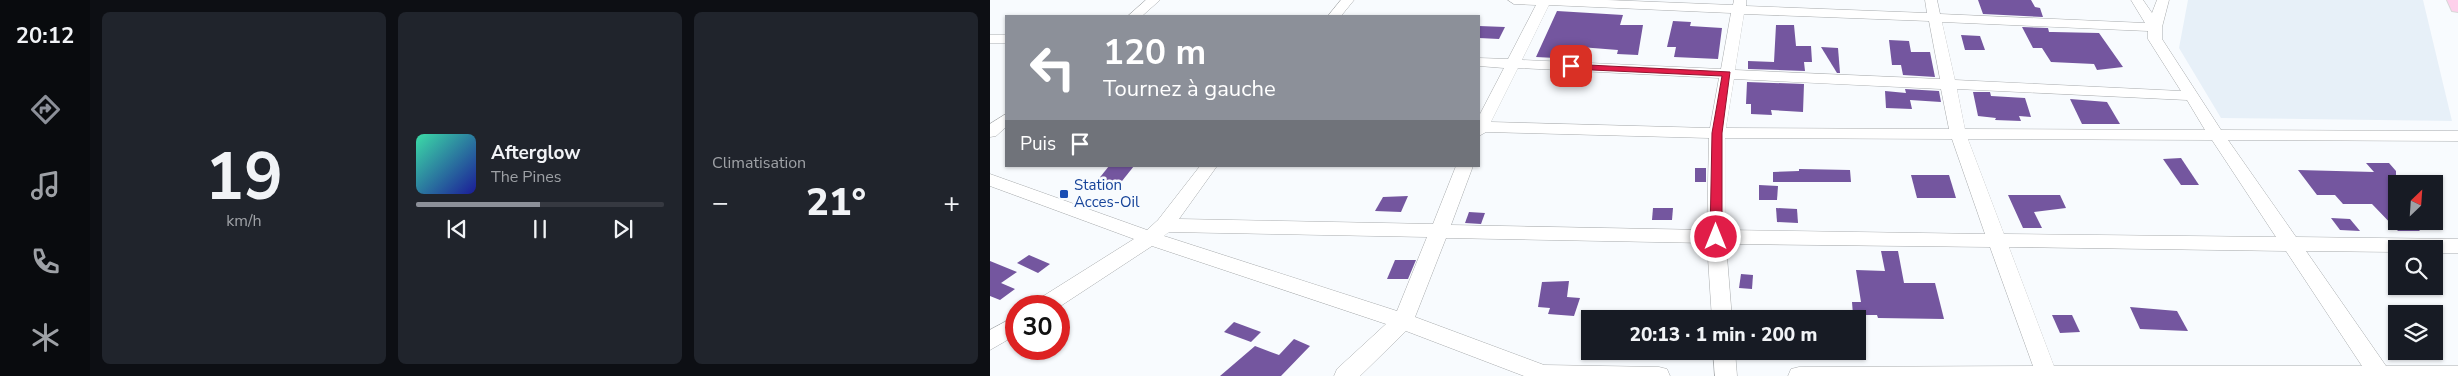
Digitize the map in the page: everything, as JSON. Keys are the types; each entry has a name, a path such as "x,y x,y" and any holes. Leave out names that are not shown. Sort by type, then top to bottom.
{"main road":[{"path":"2455,0 2458,7"}],"street":[{"path":"1135,15 1154,0"},
{"path":"1335,15 1348,0"},
{"path":"1514,0 1739,5 1934,18 2155,27"},
{"path":"1931,0 1958,134 2047,376"},
{"path":"2137,0 2155,27"},
{"path":"2163,0 2155,27 2155,39 2216,134 2381,376"},
{"path":"1480,126 1544,1"},
{"path":"1721,310 1716,237 1717,133 1739,5"},
{"path":"990,39 1005,39"},
{"path":"1480,62 2192,96"},
{"path":"1480,128 1717,133 2458,136"},
{"path":"1061,295 1157,231 1207,167"},
{"path":"1345,376 1403,321 1465,167"},
{"path":"990,180 1157,231 1546,375 1659,376"},
{"path":"1157,231 1439,232 2458,246"},
{"path":"990,341 1005,331"},
{"path":"1725,360 1726,376"},
{"path":"1799,376 2458,375"}],"shaded area":[{"path":"2188,0 2423,0 2452,121 2221,118 2179,48"}],"building":[{"path":"1978,0 2031,0 2035,7 2040,8 2043,17 1983,14"},
{"path":"1557,11 1623,15 1620,25 1643,25 1638,55 1617,54 1618,50 1580,47 1575,59 1536,57"},
{"path":"1673,21 1691,22 1690,26 1722,28 1718,59 1674,57 1676,47 1667,47"},
{"path":"1776,25 1794,25 1796,46 1811,46 1812,62 1804,62 1805,71 1748,69 1748,61 1774,62"},
{"path":"1480,26 1505,27 1499,39 1480,38"},
{"path":"2022,27 2048,28 2049,32 2099,33 2123,67 2097,70 2094,64 2051,62 2042,48 2033,48"},
{"path":"1961,35 1980,36 1985,50 1965,50"},
{"path":"1889,40 1909,41 1911,52 1930,52 1935,77 1903,75 1901,65 1892,65"},
{"path":"1821,47 1838,48 1840,73 1837,73"},
{"path":"1747,82 1804,84 1803,112 1771,110 1772,115 1751,114 1751,104 1746,104"},
{"path":"1905,89 1939,91 1941,102 1910,100 1912,109 1886,108 1885,91 1906,93"},
{"path":"1973,92 1990,92 1991,96 2025,98 2031,117 2019,116 2021,121 1995,120 1996,118 1978,116"},
{"path":"2070,99 2107,102 2120,124 2082,124"},
{"path":"2181,158 2199,185 2181,185 2163,159"},
{"path":"2366,163 2389,163 2396,171 2396,175 2388,175 2388,221 2372,204 2343,204 2335,195 2317,195 2298,170 2374,172"},
{"path":"1108,167 1133,167 1122,181 1097,181"},
{"path":"1695,168 1706,168 1706,182 1695,182"},
{"path":"1799,169 1850,170 1851,182 1773,182 1773,172 1799,171"},
{"path":"1911,175 1949,175 1956,198 1917,198"},
{"path":"1759,185 1778,186 1777,200 1759,200"},
{"path":"2008,195 2060,195 2066,208 2034,212 2042,228 2023,228"},
{"path":"1408,196 1401,212 1375,211 1383,197"},
{"path":"1653,208 1673,208 1672,220 1652,220"},
{"path":"1776,208 1797,209 1798,223 1777,222"},
{"path":"1469,212 1485,213 1481,224 1465,223"},
{"path":"2331,218 2350,219 2360,231 2340,230"},
{"path":"2397,230 2420,231 2398,231"},
{"path":"1881,251 1898,251 1904,283 1935,283 1944,319 1878,318 1877,315 1866,315 1866,310 1853,310 1852,302 1861,302 1856,270 1885,271"},
{"path":"1029,255 1050,264 1038,273 1017,263"},
{"path":"1395,260 1416,260 1408,279 1387,279"},
{"path":"990,261 1017,272 1001,283 1015,289 1000,300 990,296"},
{"path":"1741,274 1753,275 1752,289 1739,288"},
{"path":"1569,281 1567,297 1580,298 1574,316 1548,314 1550,308 1538,307 1542,282"},
{"path":"2130,307 2177,311 2188,331 2140,329"},
{"path":"2052,315 2072,315 2080,332 2060,333"},
{"path":"1234,322 1261,332 1251,342 1224,332"},
{"path":"1294,339 1310,346 1281,376 1220,376 1255,346 1279,355"}],"place":[{"name":"Station Acces-Oil","path":"1064,194"}],"route":[{"path":"1571,66 1727,74 1717,133 1716,237"}]}
